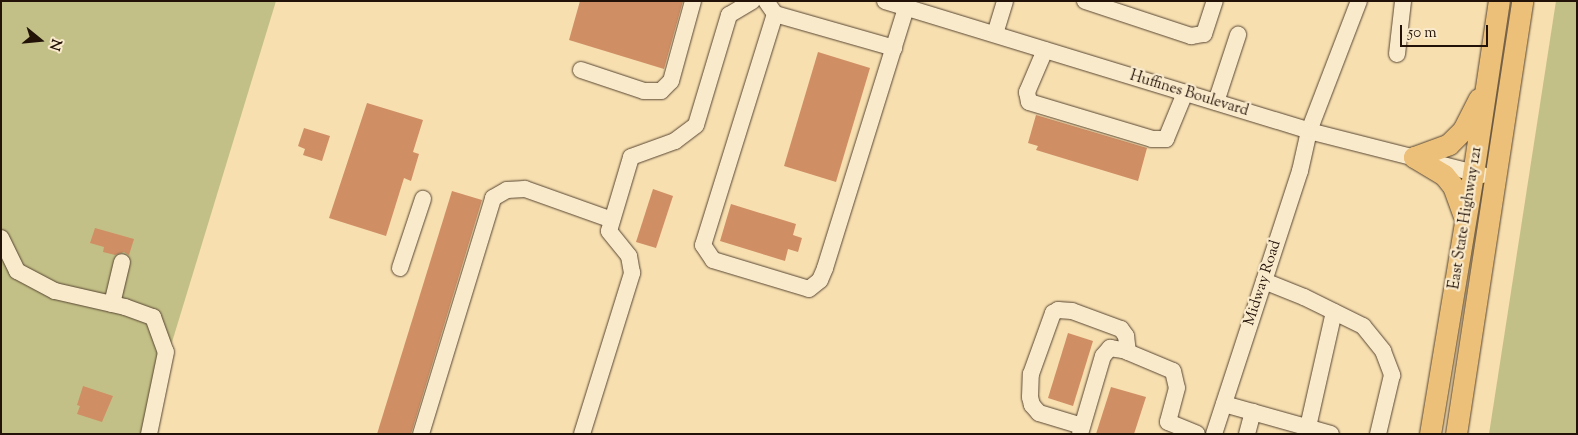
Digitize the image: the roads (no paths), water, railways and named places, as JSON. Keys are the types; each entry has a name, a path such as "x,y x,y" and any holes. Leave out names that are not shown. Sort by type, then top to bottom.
{"main road":[{"name":"East State Highway 121","path":"1430,434 1474,174 1499,1"},
{"name":"East State Highway 121","path":"1456,434 1522,1"},
{"path":"1414,157 1437,150 1454,139 1463,130 1487,83"},
{"path":"1414,157 1444,175 1453,186 1466,222"}],"street":[{"path":"581,70 644,90 661,91 671,81 693,1"},
{"path":"582,434 632,273 629,256 608,232 631,157 675,141 696,125 729,15 752,1"},
{"name":"Huffines Boulevard","path":"885,1 1309,131 1474,174 1495,176"},
{"path":"995,34 1006,1"},
{"path":"1085,1 1191,36 1204,34 1215,1"},
{"name":"Midway Road","path":"1214,434 1300,171 1309,131 1358,1"},
{"path":"1397,54 1404,1"},
{"path":"894,48 770,8 703,245 713,260 809,288 820,280 825,268 894,48 906,8"},
{"path":"1216,102 1238,36"},
{"path":"1045,50 1027,92 1029,102 1152,139 1166,139 1185,93"},
{"path":"421,434 493,198 507,190 525,189 612,220"},
{"path":"400,268 423,199"},
{"path":"1,238 17,271 55,291 112,304 153,318 166,352 149,434"},
{"path":"112,304 122,262"},
{"path":"1264,281 1363,326 1383,351 1392,374 1378,434"},
{"path":"1128,352 1126,336 1121,328 1072,311 1058,310 1053,313 1031,374 1030,397 1032,405 1039,413 1081,430 1103,356 1110,348 1128,352 1173,371 1177,388 1166,428 1197,434"},
{"path":"1308,427 1334,312"},
{"path":"1224,404 1331,434"},
{"path":"1247,434 1253,412"}]}
